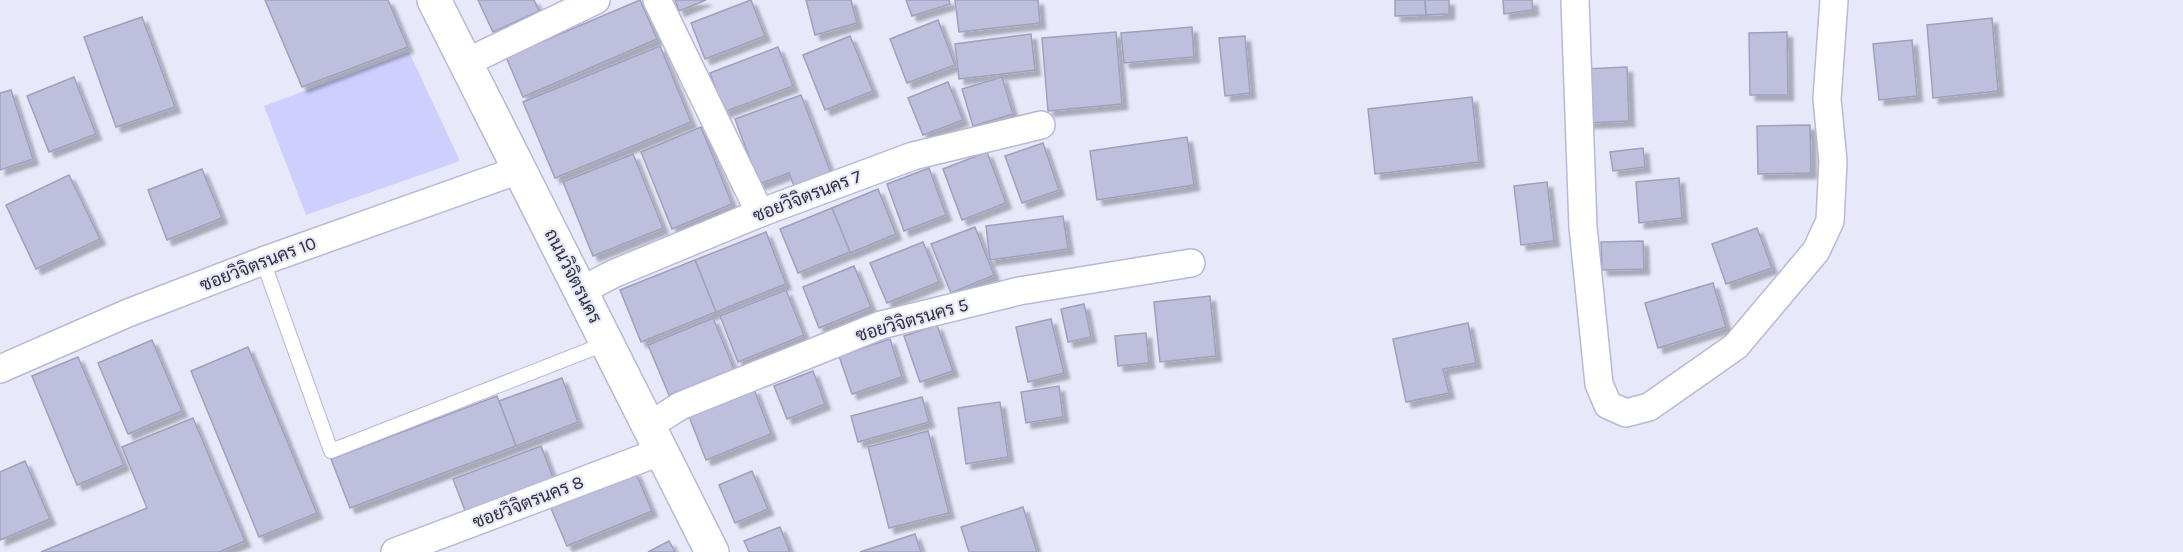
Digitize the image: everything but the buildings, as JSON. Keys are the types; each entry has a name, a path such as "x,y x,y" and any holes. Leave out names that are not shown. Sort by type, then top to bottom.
{"street":[{"name":"ถนนวิจิตรนคร","path":"434,0 712,552"},
{"path":"465,63 596,0"},
{"path":"657,0 760,213"},
{"path":"1575,0 1583,227 1599,384 1608,405 1626,413 1649,407 1736,346 1816,251 1830,221 1833,161 1827,99 1834,0"},
{"name":"ซอยวิจิตรนคร 7","path":"581,291 613,274 760,213 914,156 1041,125"},
{"name":"ซอยวิจิตรนคร 10","path":"0,369 128,313 263,261 519,170"},
{"name":"ซอยวิจิตรนคร 5","path":"656,439 680,406 881,325 1018,291 1191,263"},
{"name":"ซอยวิจิตรนคร 8","path":"395,552 656,439"}],"lane":[{"path":"263,261 331,451 607,344"}],"shaded area":[{"path":"409,52 460,161 306,215 264,106"}]}
